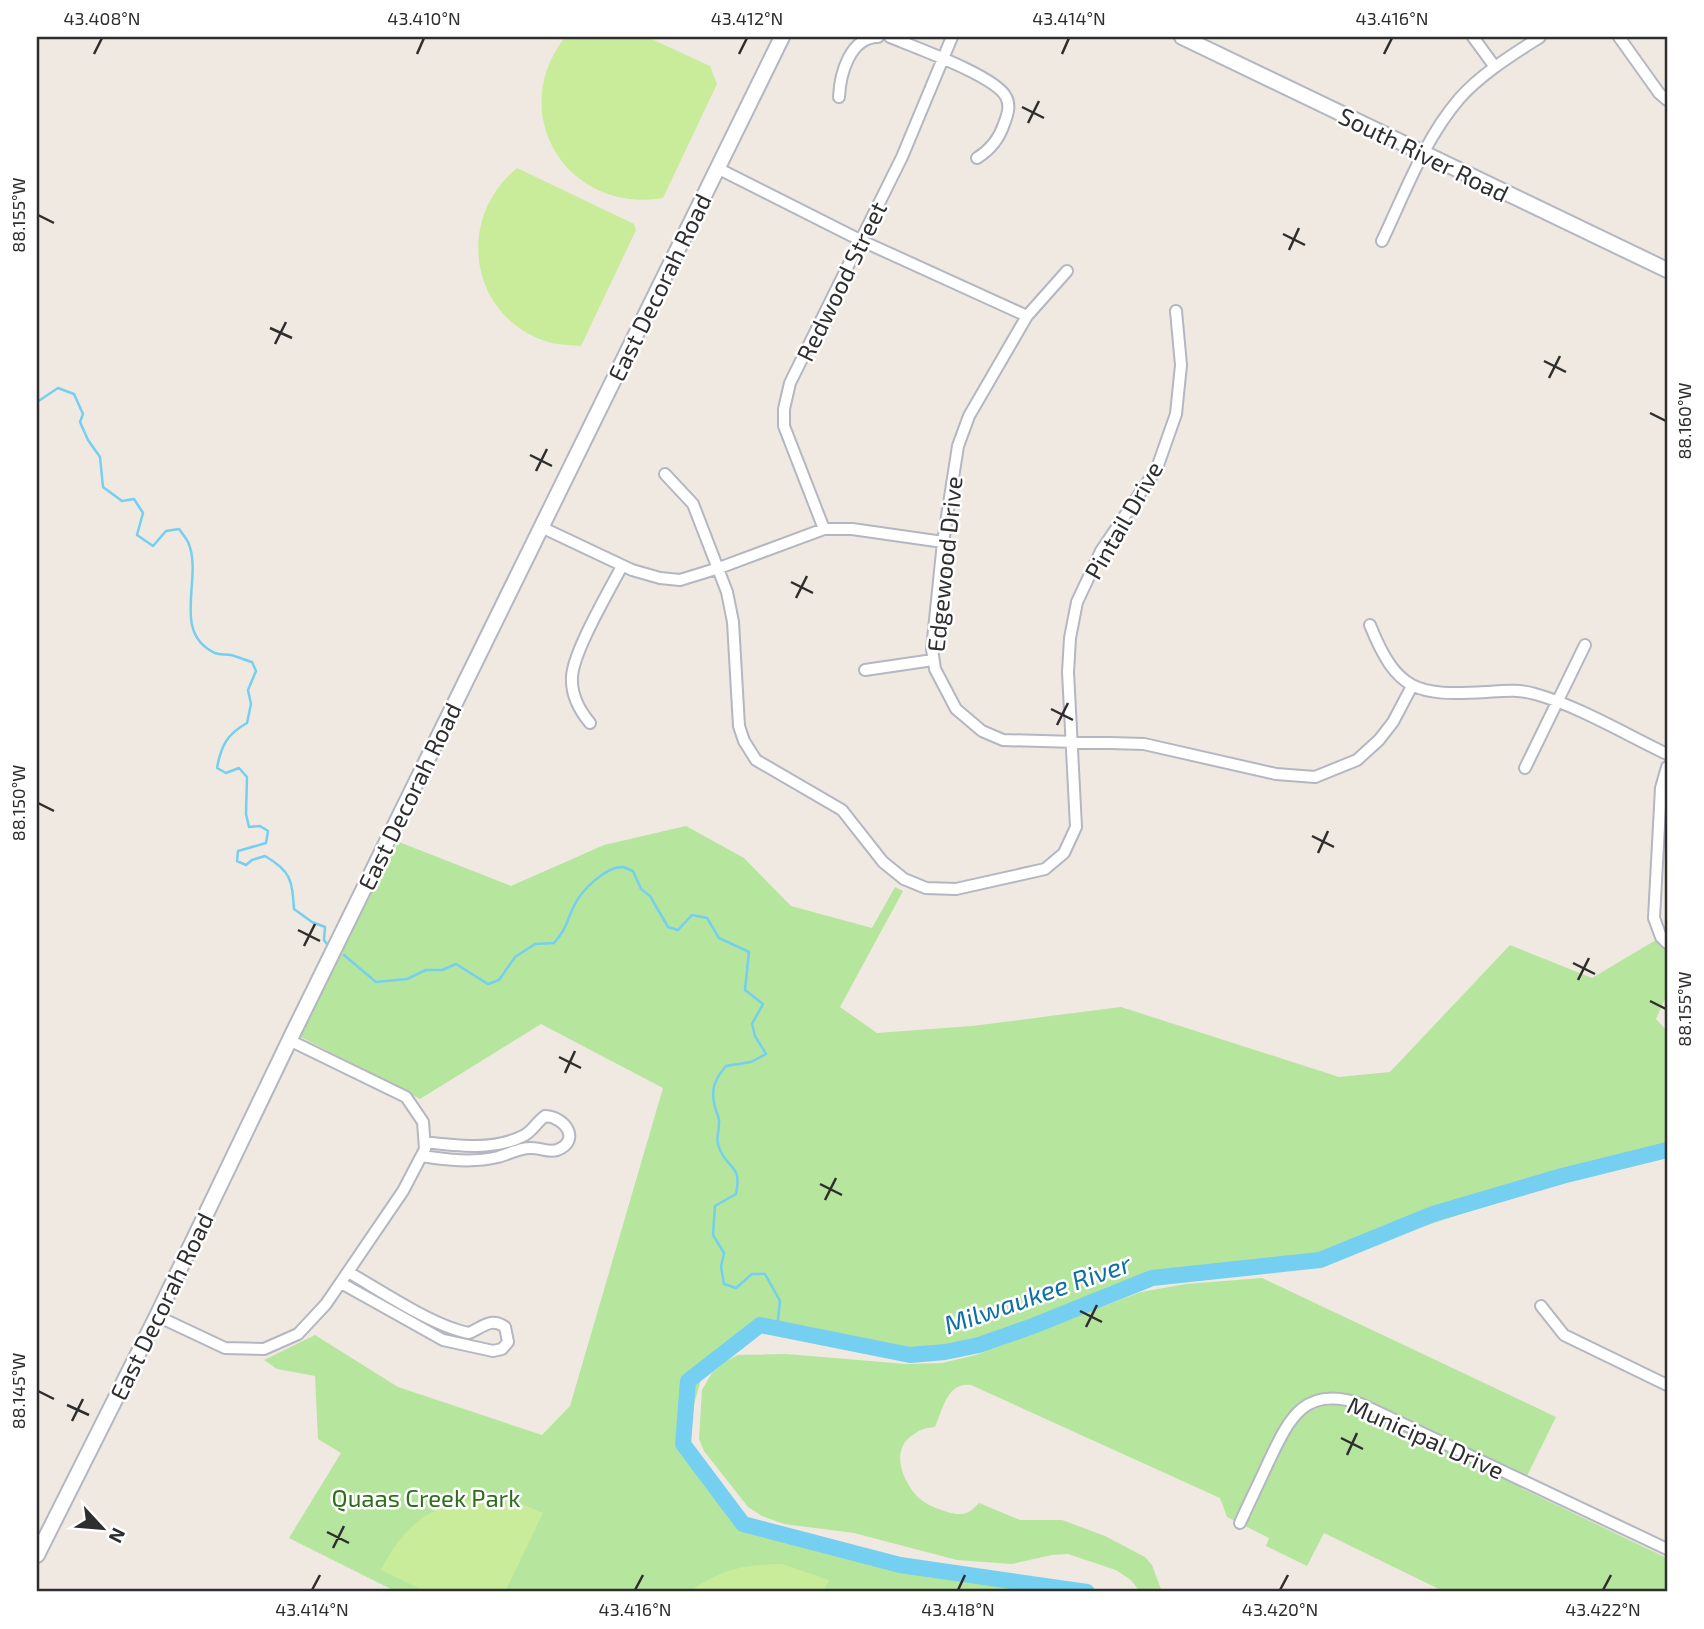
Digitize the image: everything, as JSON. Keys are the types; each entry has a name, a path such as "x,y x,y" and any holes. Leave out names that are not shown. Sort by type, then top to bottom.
{"street":[{"name":"East Decorah Road","path":"37,1555 157,1316 289,1040 782,37"},
{"path":"839,97 840,80 855,46 868,37 878,37"},
{"path":"890,37 993,83 1006,97 1009,110 1001,131 989,151 977,158"},
{"name":"Redwood Street","path":"824,529 784,426 784,409 790,383 902,157 952,37"},
{"name":"South River Road","path":"1182,37 1667,270"},
{"path":"1474,37 1495,67"},
{"path":"1382,241 1423,154 1441,123 1461,97 1495,67 1540,37"},
{"path":"1619,37 1659,93 1667,100"},
{"path":"717,168 860,240 1027,316"},
{"name":"Edgewood Drive","path":"1067,271 1027,316 969,415 958,446 943,542 933,660 956,709 982,731 1003,740 1144,744 1276,774 1315,777 1356,760 1379,740 1393,722 1412,687"},
{"name":"Pintail Drive","path":"719,568 733,622 739,726 744,741 756,760 842,810 883,862 904,879 926,888 956,889 1045,869 1064,853 1076,827 1068,672 1070,638 1077,603 1101,551 1157,468 1176,414 1181,365 1177,311"},
{"path":"665,474 693,504 719,568"},
{"path":"541,527 622,566 660,578 680,580 824,529 943,542"},
{"path":"590,723 575,697 572,678 575,660 622,566"},
{"path":"1370,625 1385,659 1401,679 1412,687 1437,694 1514,691 1533,693 1667,754"},
{"path":"1525,768 1585,645"},
{"path":"866,670 933,660"},
{"path":"1667,767 1661,788 1654,918 1661,937 1667,943"},
{"path":"157,1316 225,1348 264,1349 298,1334 341,1283 403,1191 422,1156 425,1149 423,1122 405,1097 289,1040"},
{"path":"422,1156 470,1161 498,1157 533,1147 552,1151 562,1148 568,1139 569,1129 563,1121 554,1116 545,1116 522,1136 491,1144 471,1147 425,1142"},
{"path":"341,1283 443,1340 494,1351 502,1349 508,1342 505,1327 499,1323 493,1321 469,1333 461,1332 348,1272"},
{"path":"1541,1306 1564,1335 1667,1385"},
{"name":"Municipal Drive","path":"1240,1524 1288,1422 1310,1404 1332,1398 1361,1404 1667,1549"}],"green space":[{"path":"565,37 647,37 710,66 717,84 663,198 629,199 599,190 574,174 556,152 545,126 542,97 548,67"},
{"path":"517,168 634,224 636,230 581,346 548,342 521,329 501,311 487,289 480,265 479,239 485,213 497,189"},
{"name":"Quaas Creek Park","path":"686,826 744,858 791,906 872,928 895,887 903,891 840,1007 877,1033 972,1026 1121,1007 1339,1077 1390,1072 1510,945 1592,978 1661,937 1667,943 1667,994 1656,1019 1667,1031 1667,1151 1637,1157 1320,1260 1152,1278 1033,1326 979,1345 945,1352 910,1355 761,1325 702,1376 683,1444 743,1524 900,1565 1087,1592 397,1592 289,1538 341,1453 318,1439 315,1376 277,1369 264,1360 315,1335 398,1387 542,1435 570,1406 663,1088 541,1024 420,1099 293,1033 399,842 511,886 604,845"},
{"path":"1262,1278 1556,1417 1521,1488 1667,1558 1667,1592 1445,1592 1324,1533 1307,1566 1266,1546 1269,1538 1227,1517 1220,1498 971,1385 963,1385 951,1392 935,1427 919,1431 904,1444 900,1460 914,1493 928,1504 952,1513 966,1513 979,1503 1020,1520 1062,1520 1105,1536 1145,1557 1152,1565 1162,1592 1140,1592 1131,1580 1116,1570 1068,1554 1012,1564 957,1560 854,1533 784,1524 762,1516 748,1507 704,1451 699,1439 702,1390 712,1373 738,1355 786,1354 906,1364 942,1363 976,1355 1141,1292 1186,1284"},
{"path":"497,1498 512,1500 543,1513 505,1592 427,1592 381,1570 402,1537 427,1515 458,1502"},
{"path":"782,1564 829,1580 823,1592 690,1592 722,1573 756,1565"}],"waterway":[{"path":"37,402 58,388 74,394 83,414 80,422 100,457 103,487 122,501 134,499 143,513 137,535 153,546 166,531 179,529 188,542 192,556 191,618 194,632 202,644 215,653 252,662 256,671 248,690 251,704 247,723 226,741 217,768 226,773 239,768 247,777 246,814 249,827 260,826 268,831 266,843 238,851 237,861 246,865 265,856 280,867 291,883 294,909 312,922 325,927 324,940 327,944"},
{"path":"344,955 376,982 407,979 426,970 442,970 456,964 488,984 499,980 515,957 535,944 554,943 583,892 609,870 623,867 633,871 641,889 650,896 668,927 678,930 692,915 707,918 719,938 749,952 745,990 763,1004 752,1024 755,1036 766,1054 751,1062 726,1066 714,1085 713,1095 719,1121 717,1139 724,1156 736,1173 737,1185 736,1194 715,1206 713,1235 724,1253 721,1267 724,1284 736,1288 752,1274 765,1274 780,1301 777,1329"},
{"name":"Milwaukee River","path":"1087,1592 900,1565 743,1524 683,1444 688,1381 760,1325 910,1355 945,1352 979,1345 1033,1326 1152,1278 1320,1260 1433,1214 1562,1176 1667,1150"}]}
